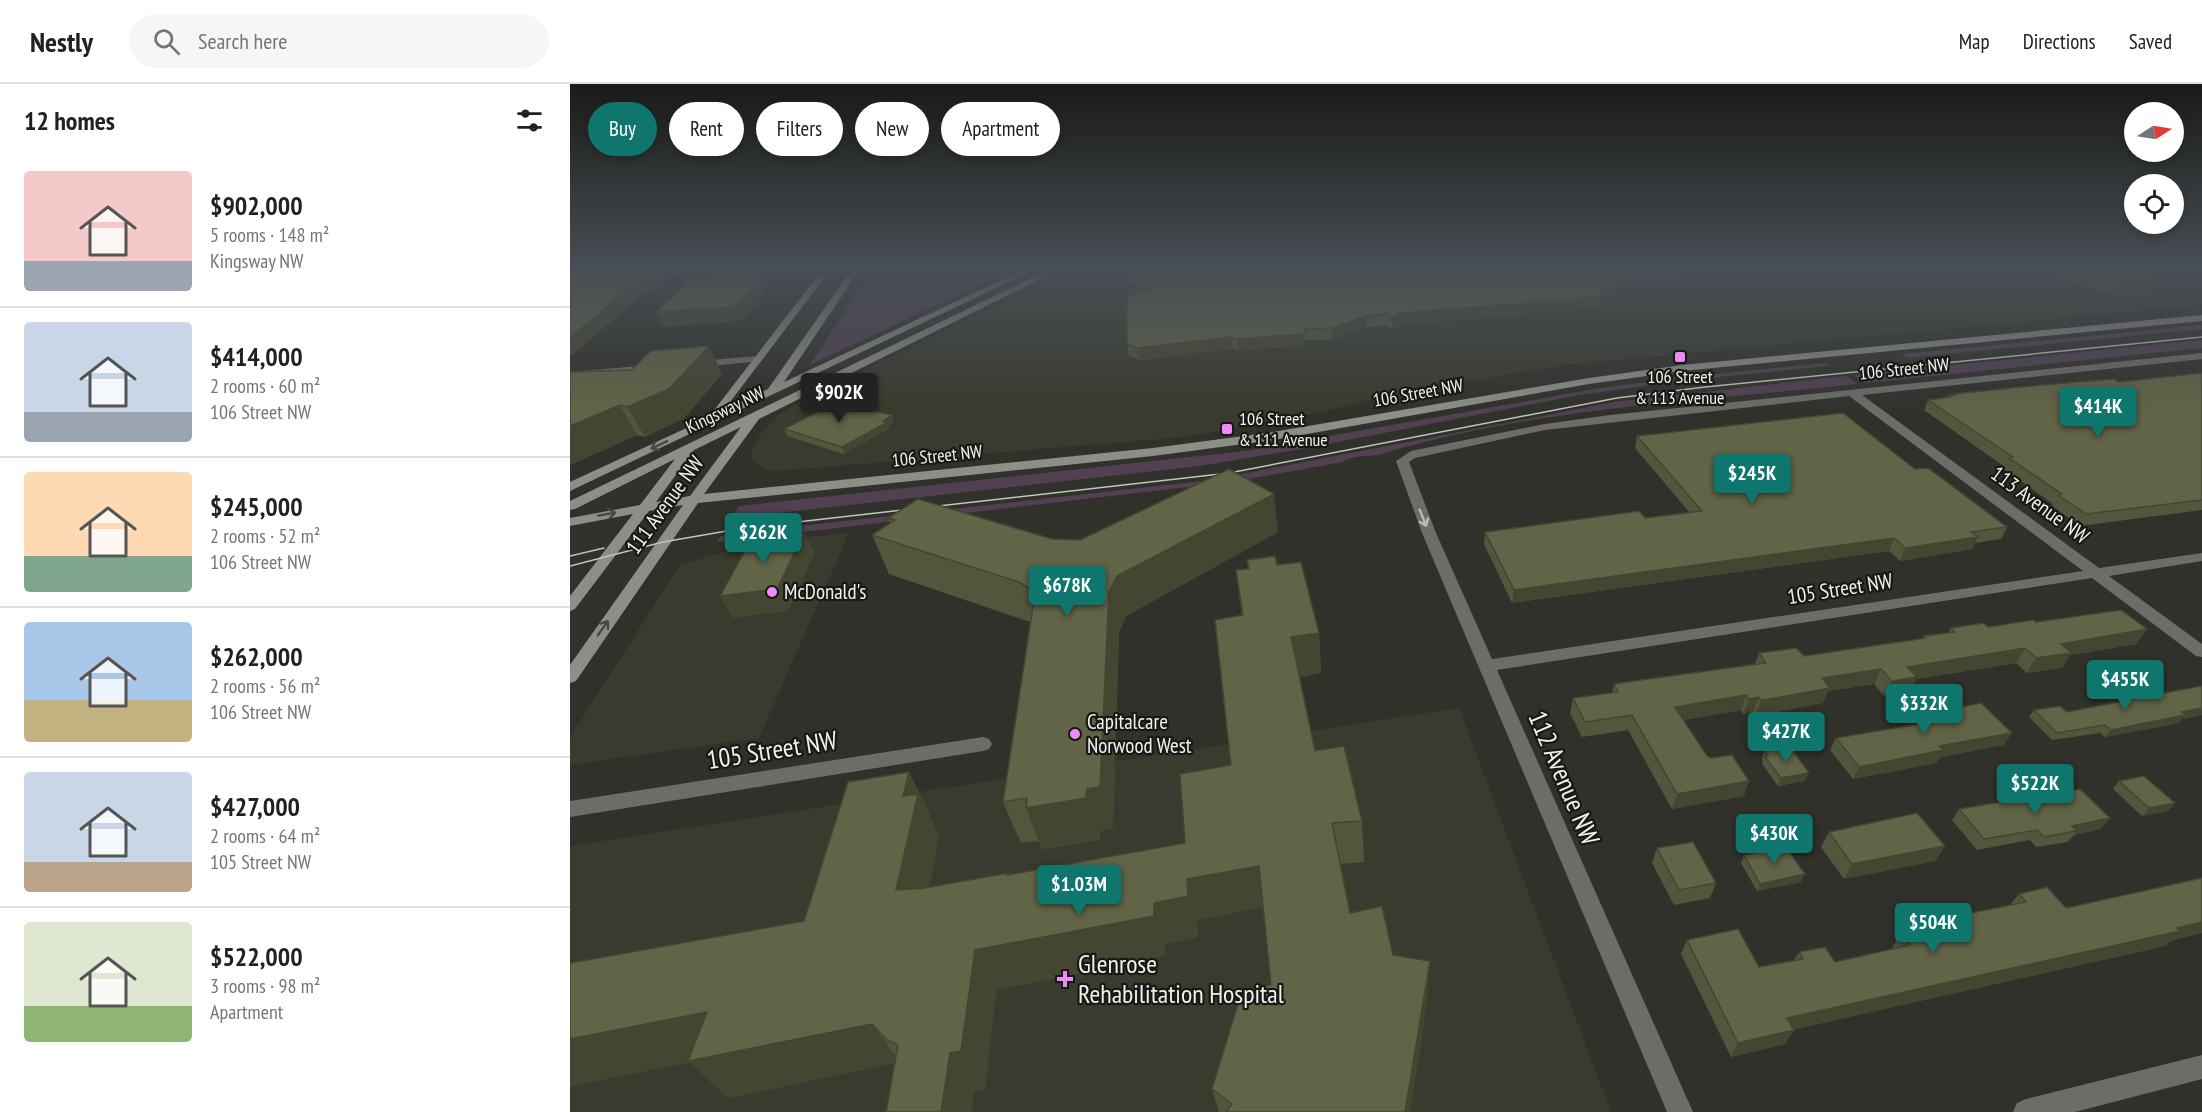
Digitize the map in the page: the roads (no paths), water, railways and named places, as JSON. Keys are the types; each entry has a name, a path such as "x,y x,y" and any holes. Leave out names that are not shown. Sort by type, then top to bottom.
{"main road":[{"name":"111 Avenue NW","path":"570,606 790,317"},
{"name":"111 Avenue NW","path":"570,676 823,317"},
{"name":"Kingsway NW","path":"570,487 929,317"},
{"name":"Kingsway NW","path":"570,506 958,317"},
{"name":"106 Street NW","path":"570,522 695,500 1241,441 1671,369 2201,318"}],"street":[{"name":"106 Street NW","path":"1401,464 1404,459 1412,455 1573,422 2202,356"},
{"path":"692,364 758,359"},
{"path":"570,375 658,367"},
{"name":"113 Avenue NW","path":"1852,393 2202,652"},
{"name":"112 Avenue NW","path":"1401,464 1486,666 1680,1112"},
{"name":"105 Street NW","path":"1486,666 2202,557"},
{"name":"105 Street NW","path":"570,809 983,744"},
{"path":"2026,1112 2202,1067"}],"tram line":[{"path":"570,566 663,542 744,528 1229,473 1617,398 1705,387 2202,337"},
{"path":"570,556 604,548"}],"place":[{"name":"106 Street & 113 Avenue","path":"1680,357"},
{"name":"106 Street & 111 Avenue","path":"1227,429"},
{"name":"McDonald's","path":"772,592"},
{"name":"Capitalcare Norwood West","path":"1075,734"},
{"name":"Glenrose Rehabilitation Hospital","path":"1065,979"}]}
